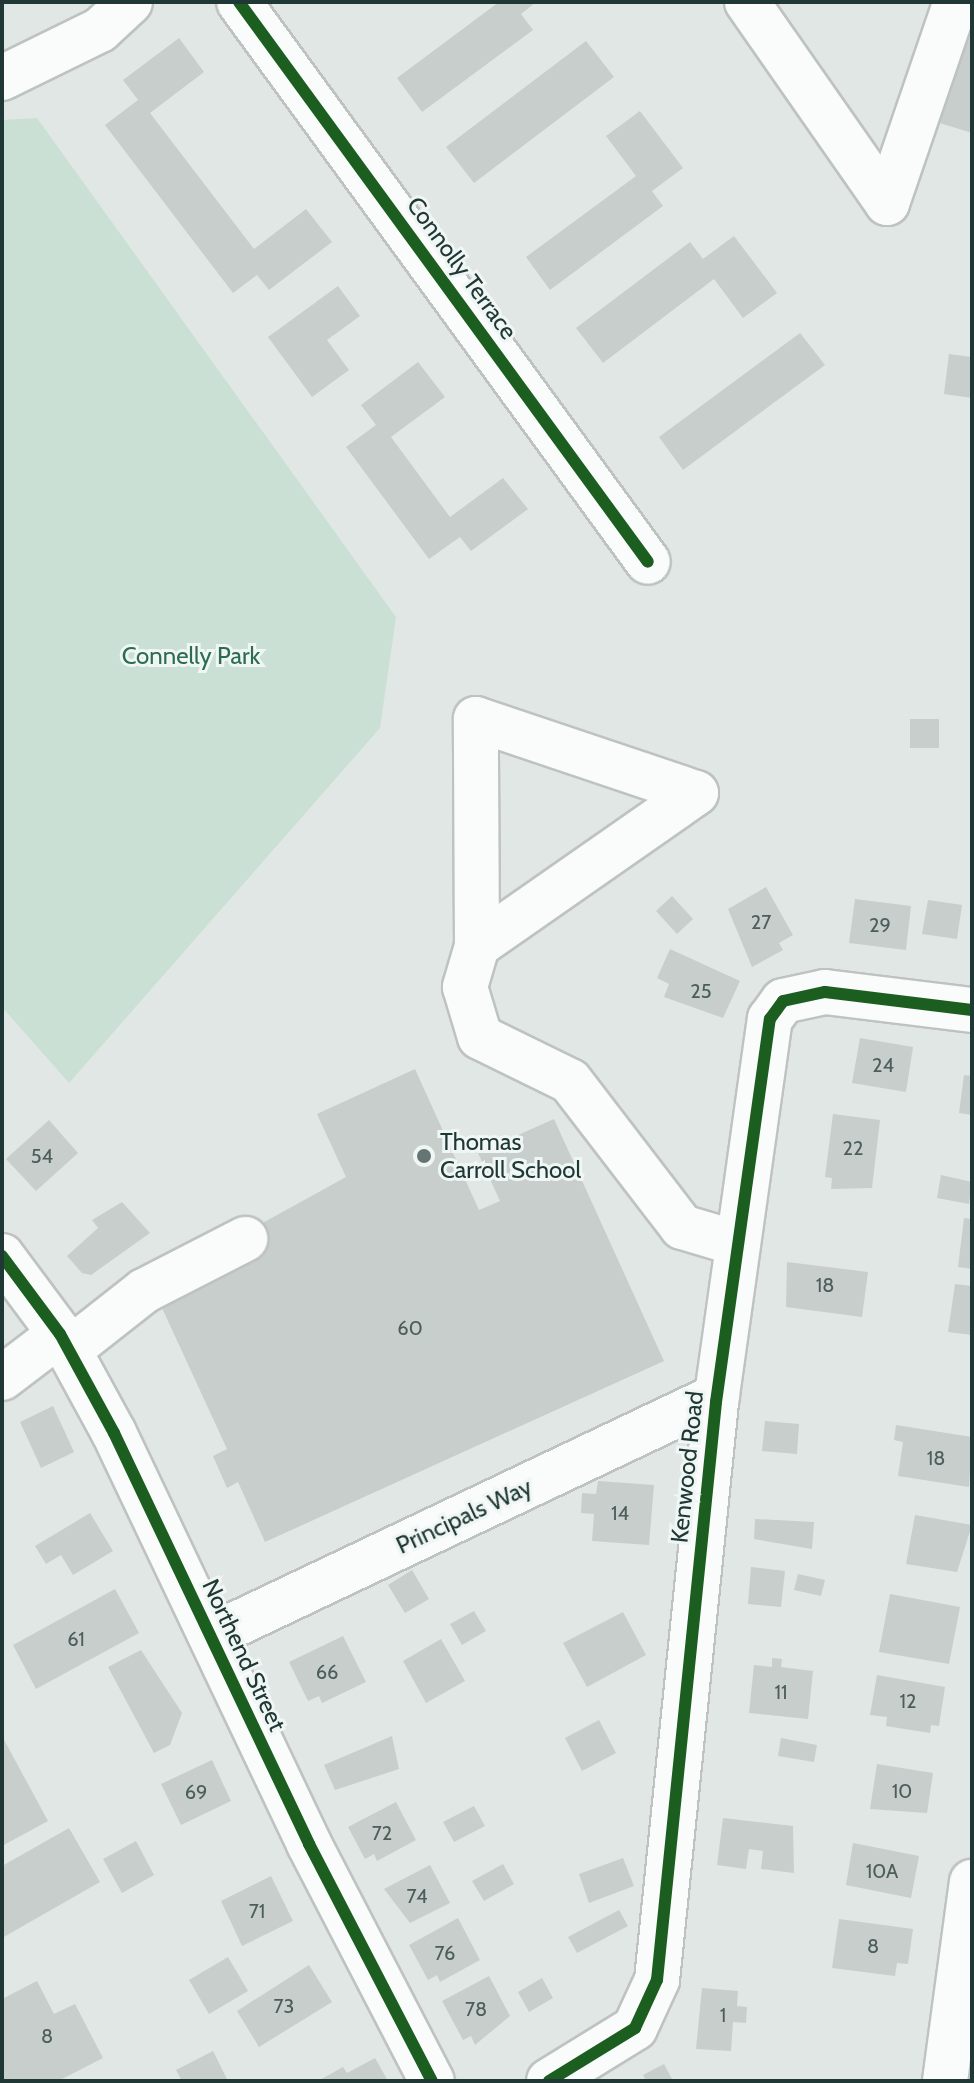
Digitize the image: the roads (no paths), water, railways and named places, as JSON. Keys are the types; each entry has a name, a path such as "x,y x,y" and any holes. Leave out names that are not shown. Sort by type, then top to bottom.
{"street":[{"path":"2,78 87,38 130,2"},
{"name":"Connolly Terrace","path":"239,2 648,562"},
{"path":"747,2 887,203 956,2"},
{"path":"477,946 696,793 476,719 477,946 465,987 480,1037 570,1081 682,1227 736,1243"},
{"name":"Kenwood Road","path":"549,2081 635,2028 657,1980 717,1396 758,1062 770,1019 783,1001 852,993 972,1010"},
{"path":"2,1378 144,1291 245,1239"},
{"name":"Northend Street","path":"2,1256 65,1342 432,2081"},
{"name":"Principals Way","path":"211,1636 717,1396"},
{"path":"945,2081 972,1882"}],"place":[{"name":"Thomas Carroll School","path":"424,1156"}],"park label":[{"name":"Connelly Park","path":"191,656"}]}
